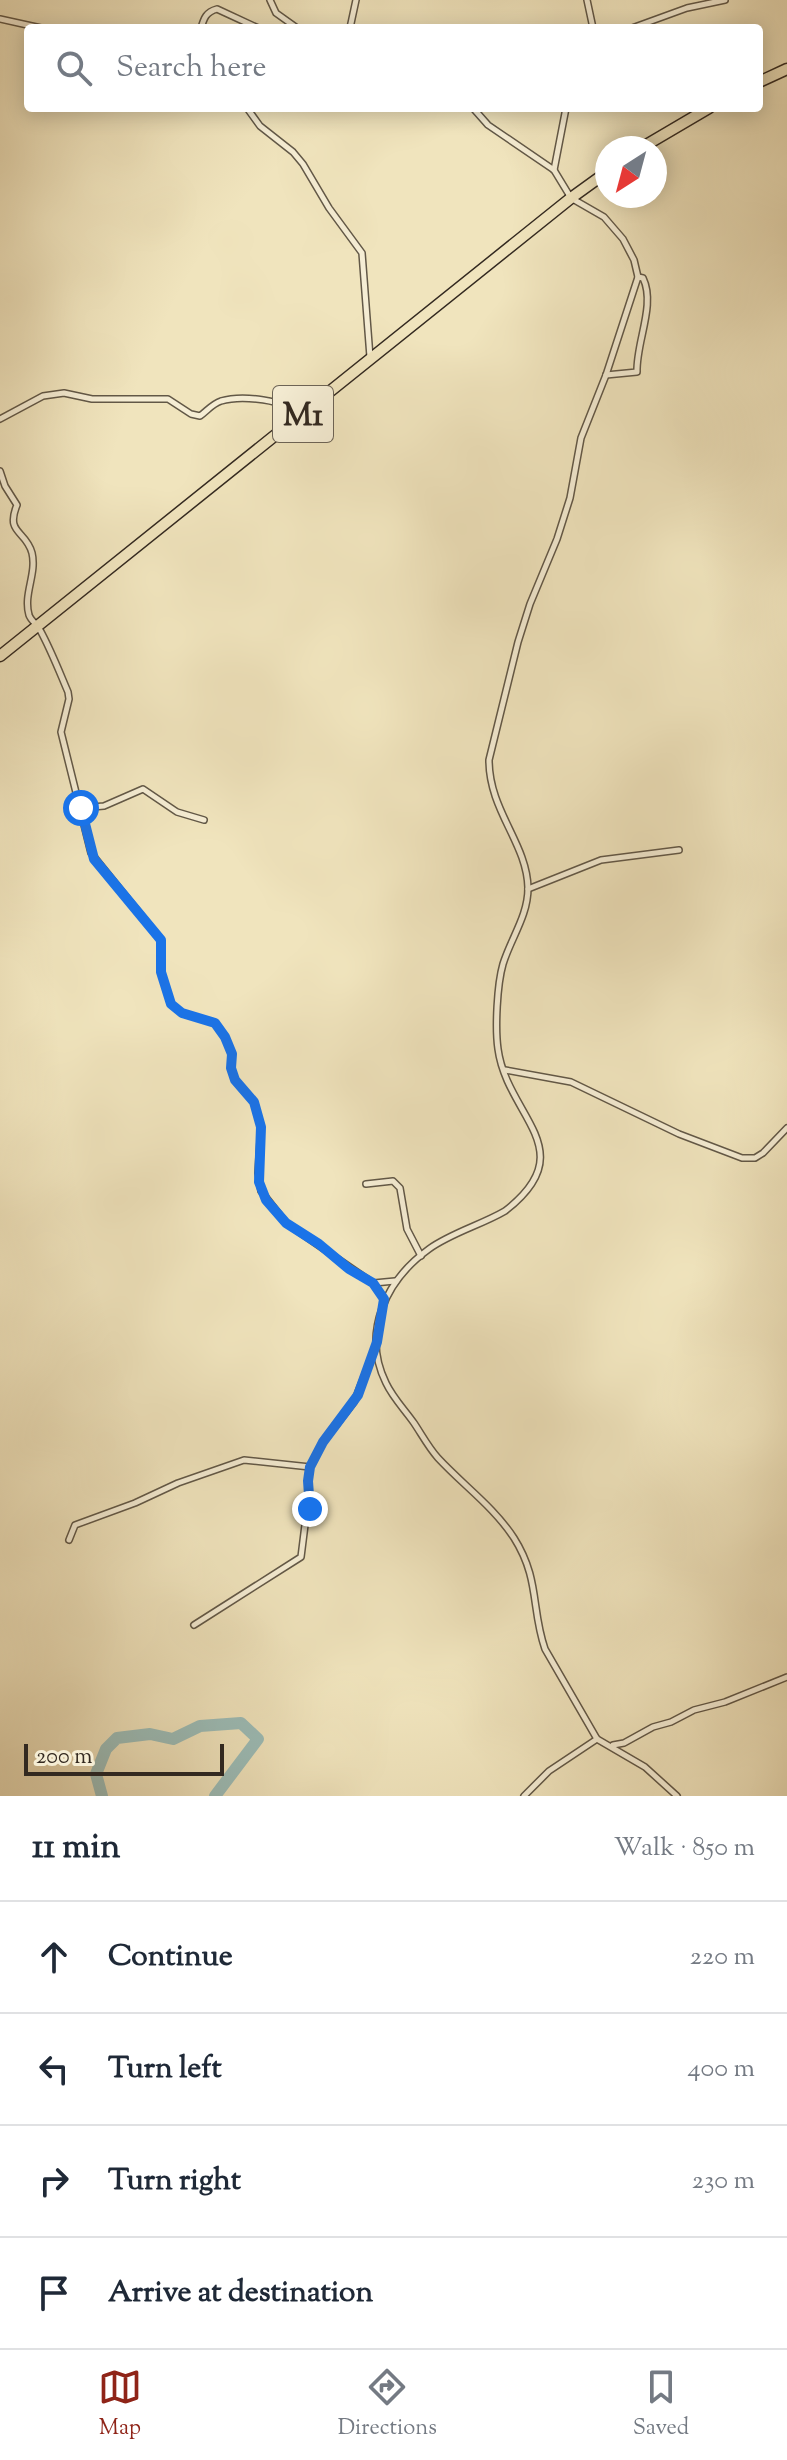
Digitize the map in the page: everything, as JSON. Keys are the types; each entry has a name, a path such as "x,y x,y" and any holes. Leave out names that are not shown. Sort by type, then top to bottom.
{"highway":[{"path":"763,80 787,69"},
{"path":"661,136 702,112"},
{"name":"M1","path":"0,656 595,181"}],"street":[{"path":"270,0 276,13 291,24"},
{"path":"351,24 356,0"},
{"path":"587,0 592,24"},
{"path":"643,24 687,8 725,0"},
{"path":"202,24 204,17 217,9 249,24"},
{"path":"0,19 24,24"},
{"path":"250,112 260,126 303,164 329,208 359,247 366,284 370,360"},
{"path":"194,1625 301,1557 310,1509 310,1467 323,1442 358,1395 377,1342 384,1299 395,1281 431,1248 505,1211 522,1196 540,1170 536,1139 498,1055 500,978 503,963 523,917 528,889 520,851 496,802 489,760 518,642 557,539 570,498 581,438 606,375 638,277 634,260 623,239 604,217 571,198 554,170 488,125 477,112"},
{"path":"554,170 565,112"},
{"path":"606,375 637,372 636,358 648,292 643,278 638,277"},
{"path":"0,419 43,396 64,393 92,399 168,399 191,414 200,416 220,401 246,397 288,408 300,416"},
{"path":"0,471 17,505 12,515 13,522 32,552 28,602 30,616 38,625 68,692 61,732 94,859 161,940 161,972 171,1004 182,1013 215,1023 225,1037 232,1054 231,1068 235,1080 254,1102 261,1127 259,1182 266,1200 286,1223 373,1283 384,1299"},
{"path":"81,808 116,802 143,789 177,812 204,820"},
{"path":"528,889 601,860 679,850"},
{"path":"505,1070 571,1082 679,1134 742,1158 755,1158 763,1153 787,1128"},
{"path":"366,1184 393,1181 400,1188 407,1229 421,1256"},
{"path":"373,1283 395,1281"},
{"path":"377,1342 382,1373 431,1449 489,1504 523,1553 535,1588 545,1649 597,1739 645,1767 677,1796"},
{"path":"69,1540 75,1525 211,1470 244,1460 310,1467"},
{"path":"608,1744 624,1743 694,1710 725,1702 787,1677"},
{"path":"524,1796 549,1771 597,1739"}],"waterway":[{"path":"102,1796 96,1774 106,1749 117,1738 150,1734 173,1739 200,1726 241,1723 258,1739 215,1796"}],"route":[{"path":"81,808 94,859 161,940 163,985 171,1004 182,1013 215,1023 225,1037 232,1054 231,1068 235,1080 254,1102 261,1127 258,1173 266,1200 286,1223 373,1283 384,1299 377,1342 358,1395 323,1442 310,1467 310,1509"}]}
